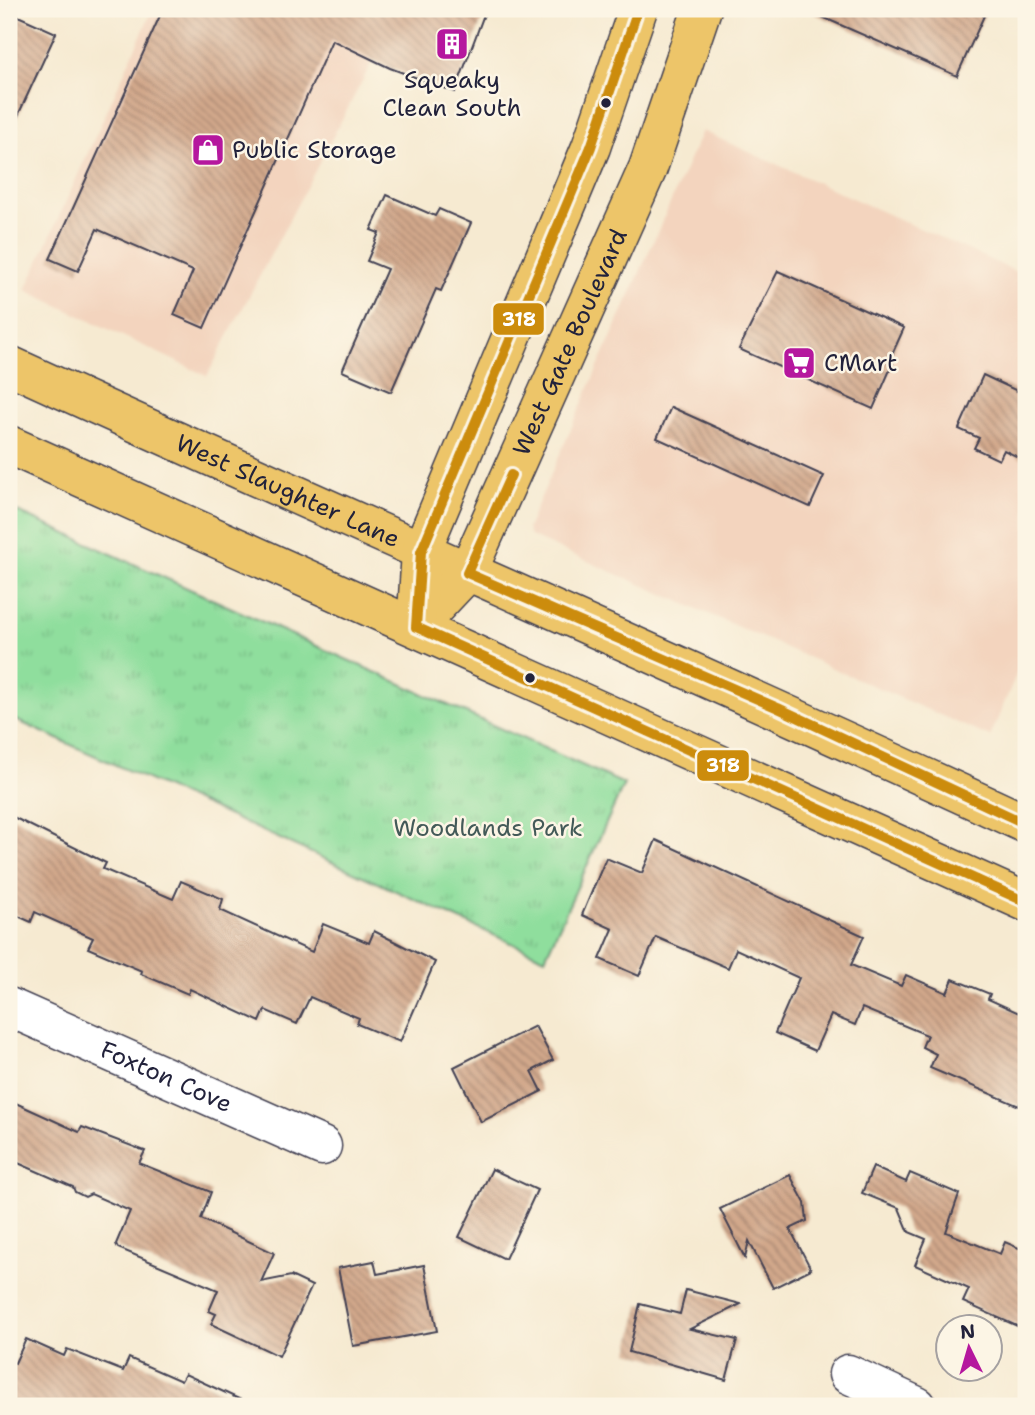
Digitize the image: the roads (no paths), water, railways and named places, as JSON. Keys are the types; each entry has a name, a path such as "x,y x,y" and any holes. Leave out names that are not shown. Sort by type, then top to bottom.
{"main road":[{"path":"416,627 421,552 591,148 638,9"},
{"name":"West Gate Boulevard","path":"416,627 467,573 648,168 702,9"},
{"name":"West Slaughter Lane","path":"9,365 467,573 778,708 1026,824"},
{"path":"9,445 1026,902"}],"street":[{"name":"Foxton Cove","path":"9,1007 322,1146"},
{"path":"848,1374 917,1406"}],"place":[{"name":"Squeaky Clean South","path":"452,44"},
{"name":"Public Storage","path":"208,150"},
{"name":"CMart","path":"799,363"}],"park label":[{"name":"Woodlands Park","path":"488,828"}]}
